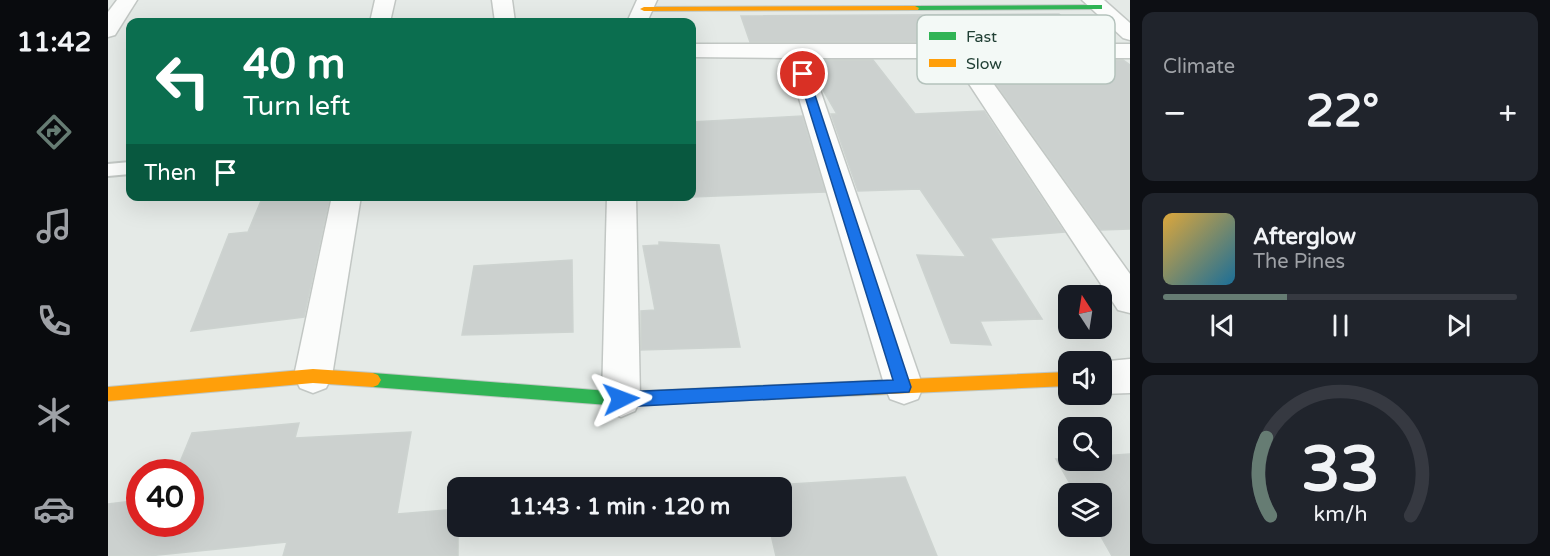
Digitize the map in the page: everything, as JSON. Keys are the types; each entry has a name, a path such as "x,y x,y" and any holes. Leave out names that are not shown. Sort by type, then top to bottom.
{"street":[{"path":"108,31 113,19 127,0"},
{"path":"381,18 385,0"},
{"path":"502,0 504,18"},
{"path":"642,10 1095,3 1109,15"},
{"path":"1115,21 1130,34"},
{"path":"696,51 917,51"},
{"path":"796,52 903,387"},
{"path":"982,84 1130,300"},
{"path":"313,376 346,201"},
{"path":"621,399 622,201"},
{"path":"108,394 313,376 621,399 1058,379"},
{"path":"1112,377 1130,376"}],"lane":[{"path":"108,170 126,168"}],"building":[{"path":"1059,14 1060,15 917,15 917,42 750,42 741,16"},
{"path":"812,60 873,60 915,114 984,111 1064,232 990,238 1042,319 980,321 991,345 951,343 917,255 966,257 920,189 858,191 831,114 837,114 823,90"},
{"path":"1115,60 1123,60 1130,65 1130,229 1101,230 996,84 1115,84"},
{"path":"802,116 825,192 696,197 696,122"},
{"path":"261,201 329,201 304,317 191,331 229,234 248,232"},
{"path":"659,242 719,245 740,347 641,350 641,311 655,310 643,246 659,245"},
{"path":"572,260 573,332 462,335 474,266"},
{"path":"299,423 295,438 411,432 397,514 447,510 447,537 458,537 458,556 283,556 287,542 148,556 108,556 108,504 126,502 126,537 204,537 204,459 181,459 192,433"},
{"path":"1130,454 1130,556 1112,556 1101,537 1112,537 1112,483 1070,483 1063,471 1112,471 1112,455"},
{"path":"905,477 937,556 776,556 772,537 792,537 792,484"}],"traffic: fast":[{"path":"915,8 1099,7"},
{"path":"373,380 621,399 777,392"}],"traffic: slow":[{"path":"644,9 915,8"},
{"path":"108,394 313,376 373,380"},
{"path":"777,392 1058,379"}],"route":[{"path":"621,399 903,387 803,74"}]}
